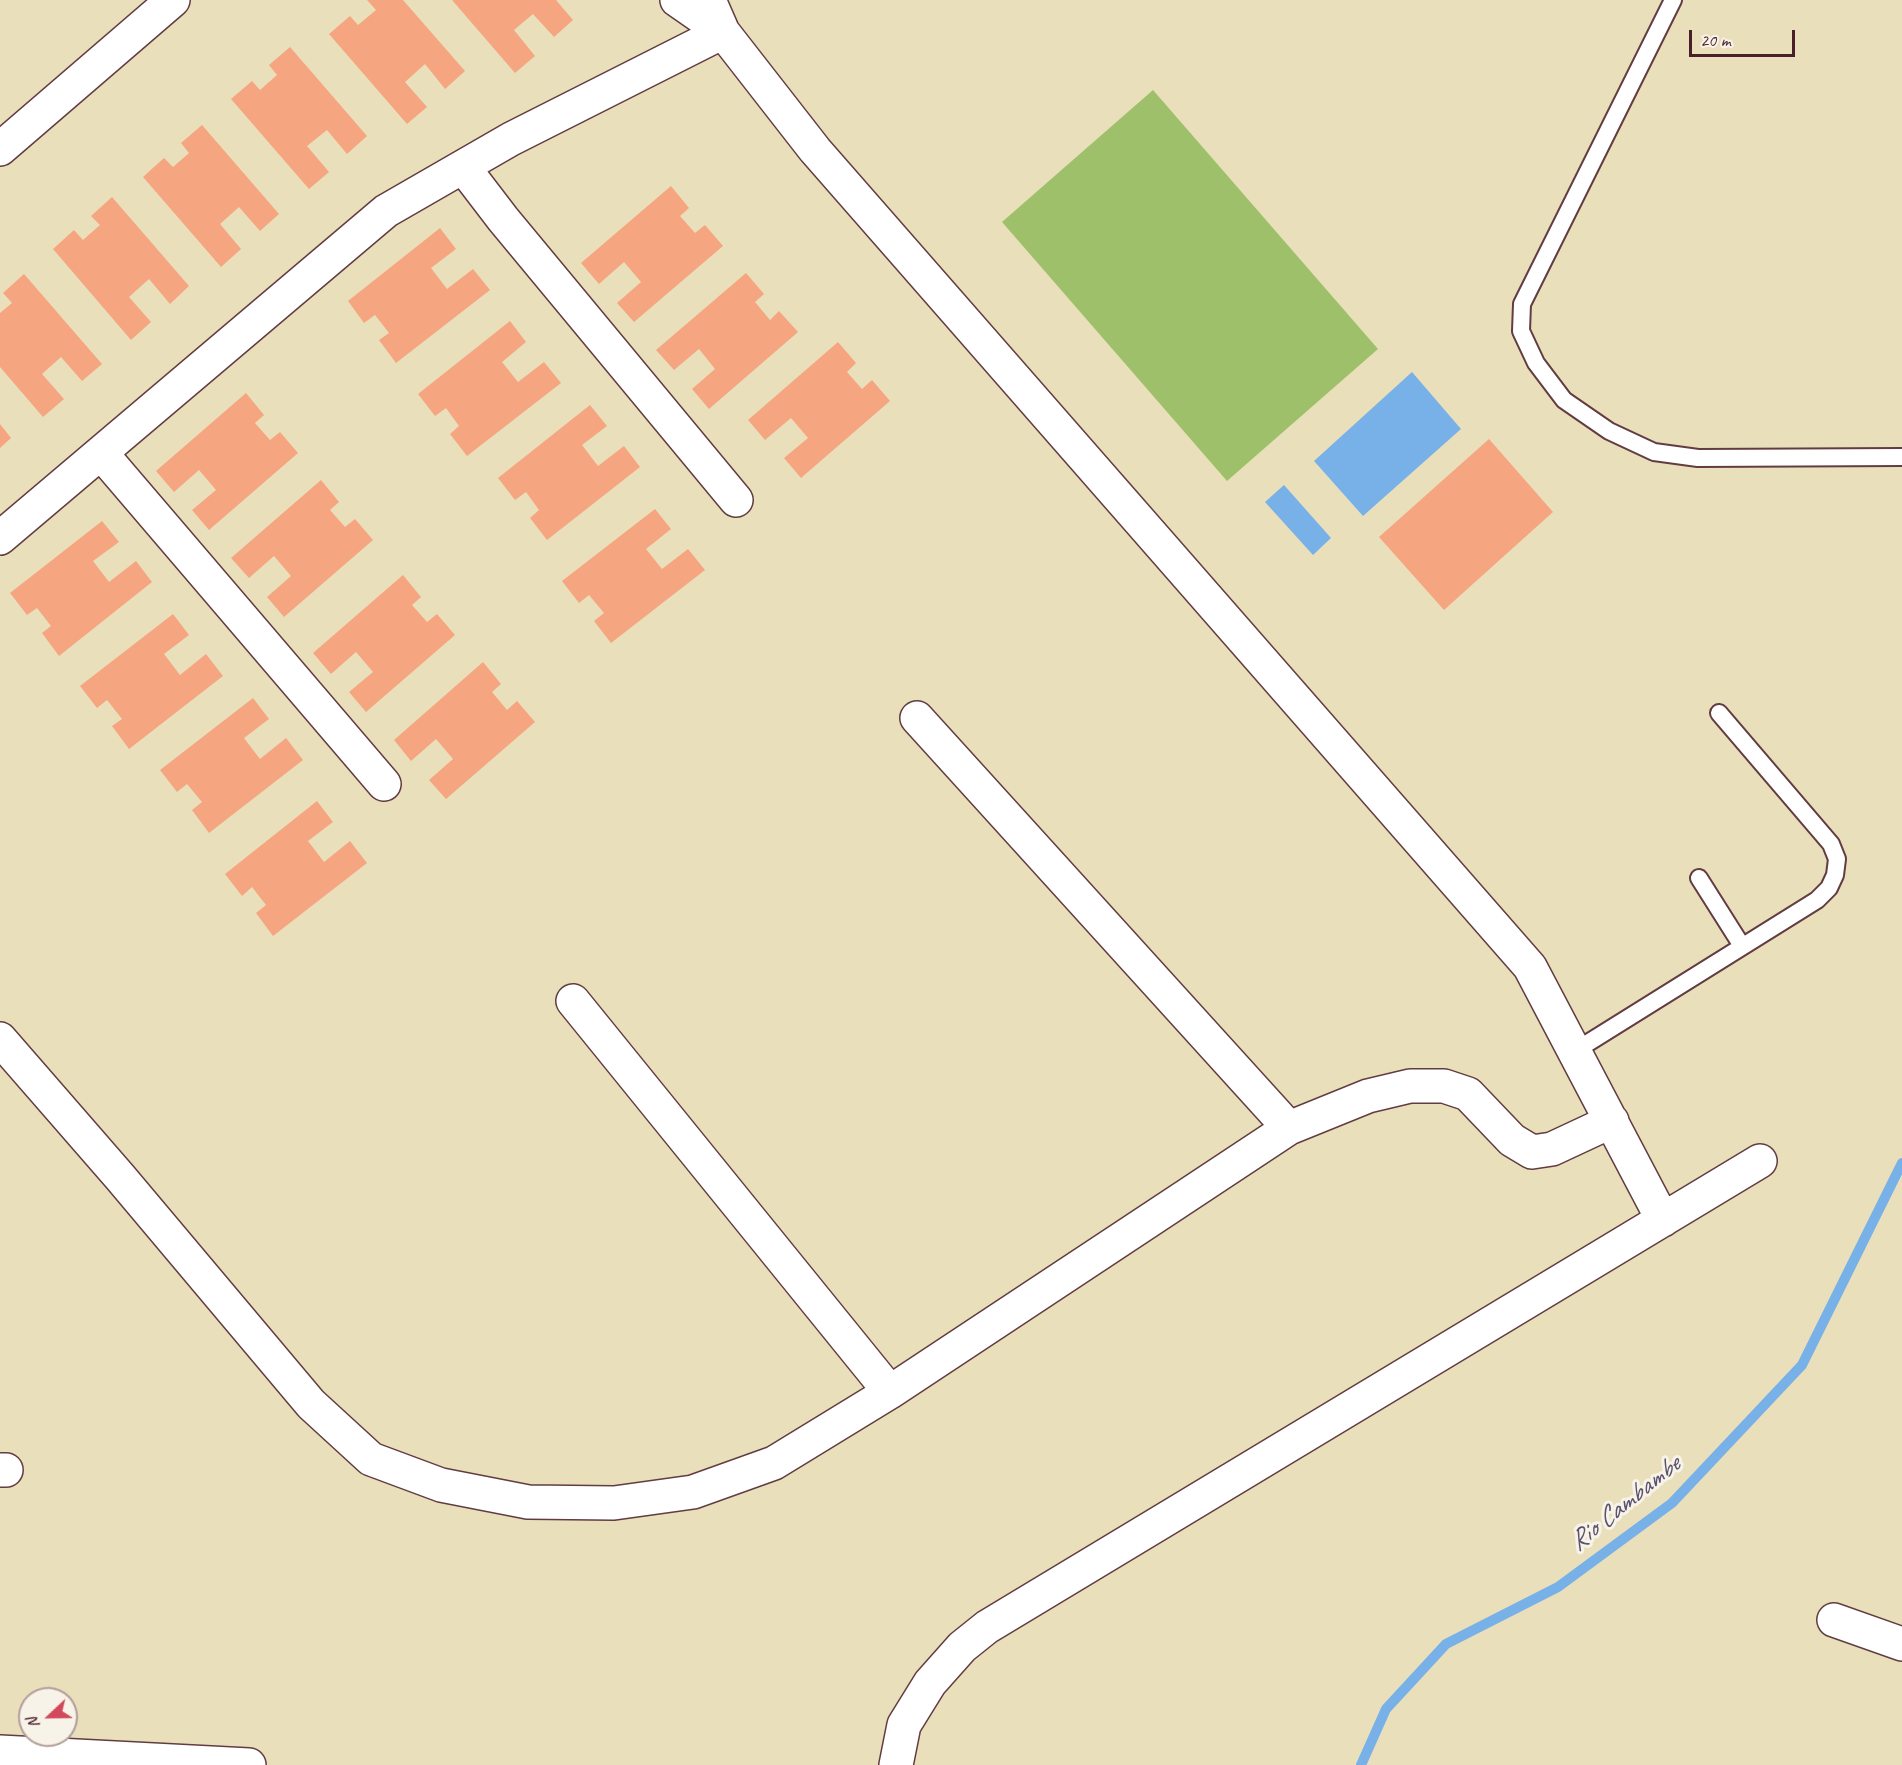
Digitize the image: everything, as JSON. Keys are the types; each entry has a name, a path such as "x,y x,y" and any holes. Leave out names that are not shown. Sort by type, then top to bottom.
{"street":[{"path":"0,149 173,0"},
{"path":"677,0 723,32"},
{"path":"709,0 723,32 815,150 1530,967 1663,1220"},
{"path":"0,538 386,212 512,139 723,32"},
{"path":"464,168 502,219 736,500"},
{"path":"101,453 384,784"},
{"path":"917,718 1289,1128"},
{"path":"573,1001 890,1392"},
{"path":"0,1039 120,1177 311,1404 371,1459 441,1485 528,1502 614,1503 693,1492 774,1463 890,1392 1289,1128 1368,1096 1410,1086 1444,1086 1468,1094 1512,1140 1532,1152 1552,1149 1612,1121"},
{"path":"896,1765 904,1725 930,1683 962,1647 987,1627 1760,1161"},
{"path":"1834,1620 1902,1644"},
{"path":"0,1752 249,1765"}],"lane":[{"path":"1673,0 1522,304 1521,331 1536,363 1564,400 1609,431 1654,452 1698,458 1902,457"},
{"path":"1575,1051 1817,900 1829,888 1835,875 1837,860 1831,844 1719,713"},
{"path":"1699,878 1742,946"}],"green space":[{"path":"1153,90 1378,349 1227,481 1002,222"}],"water":[{"path":"1412,372 1461,429 1363,516 1314,461"},
{"path":"1284,485 1331,538 1313,555 1265,502"}],"building":[{"path":"367,0 403,0 465,71 445,89 425,64 405,82 427,107 407,124 329,34 350,16 358,25 376,10"},
{"path":"452,0 556,0 573,20 554,37 533,14 514,30 535,56 515,73"},
{"path":"290,47 367,136 347,154 327,130 307,146 329,172 309,189 231,99 252,81 260,90 277,75 269,65"},
{"path":"202,125 279,214 260,231 239,207 220,224 241,249 221,267 143,177 164,158 173,167 189,153 181,143"},
{"path":"671,186 689,208 680,216 695,233 705,225 723,246 634,322 617,303 641,282 624,262 599,284 581,263"},
{"path":"112,197 189,286 170,304 149,279 129,297 151,322 131,340 53,249 74,230 83,240 100,225 91,216"},
{"path":"440,228 456,249 431,268 447,289 473,269 490,290 396,363 379,340 389,333 375,315 364,323 348,301"},
{"path":"746,273 764,294 755,302 770,320 779,311 798,332 709,409 692,389 715,369 699,349 674,370 656,350"},
{"path":"24,274 102,364 82,381 61,357 42,374 64,399 43,417 0,367 0,313 12,303 3,293"},
{"path":"510,321 526,342 502,362 518,382 544,362 561,383 467,456 450,434 459,426 446,408 435,416 418,394"},
{"path":"838,342 856,363 847,372 862,389 872,380 890,401 801,478 784,458 808,438 791,418 765,440 748,420"},
{"path":"246,393 264,415 255,423 270,440 280,432 298,453 209,530 192,510 216,490 199,470 174,492 156,471"},
{"path":"590,405 607,426 582,445 598,466 624,446 640,467 547,540 530,518 539,510 526,492 515,500 498,478"},
{"path":"0,424 11,438 0,448"},
{"path":"1489,439 1553,512 1444,610 1379,537"},
{"path":"321,480 339,502 330,510 345,527 355,519 373,540 284,617 267,597 291,576 274,556 249,578 231,558"},
{"path":"655,509 671,529 646,549 662,569 688,549 705,570 611,643 594,621 604,613 589,595 579,603 562,581"},
{"path":"102,521 119,542 93,561 109,582 136,561 152,582 59,656 42,633 51,626 37,608 27,615 10,593"},
{"path":"403,575 421,597 412,605 427,622 437,614 455,635 366,712 349,692 373,672 356,652 331,674 313,653"},
{"path":"173,614 189,635 164,654 180,675 206,654 223,676 129,749 112,726 122,719 107,700 97,708 80,686"},
{"path":"483,662 501,684 492,692 507,710 517,701 535,722 446,799 429,780 453,759 436,739 411,761 394,740"},
{"path":"253,698 269,719 244,738 260,759 286,738 303,760 209,833 192,810 202,802 187,784 177,792 160,770"},
{"path":"317,801 333,822 308,841 324,862 350,841 367,863 273,936 256,913 266,905 252,887 242,896 225,874"}],"waterway":[{"name":"Rio Cambambe","path":"1361,1765 1386,1709 1446,1644 1558,1587 1672,1503 1802,1365 1902,1163"}]}
